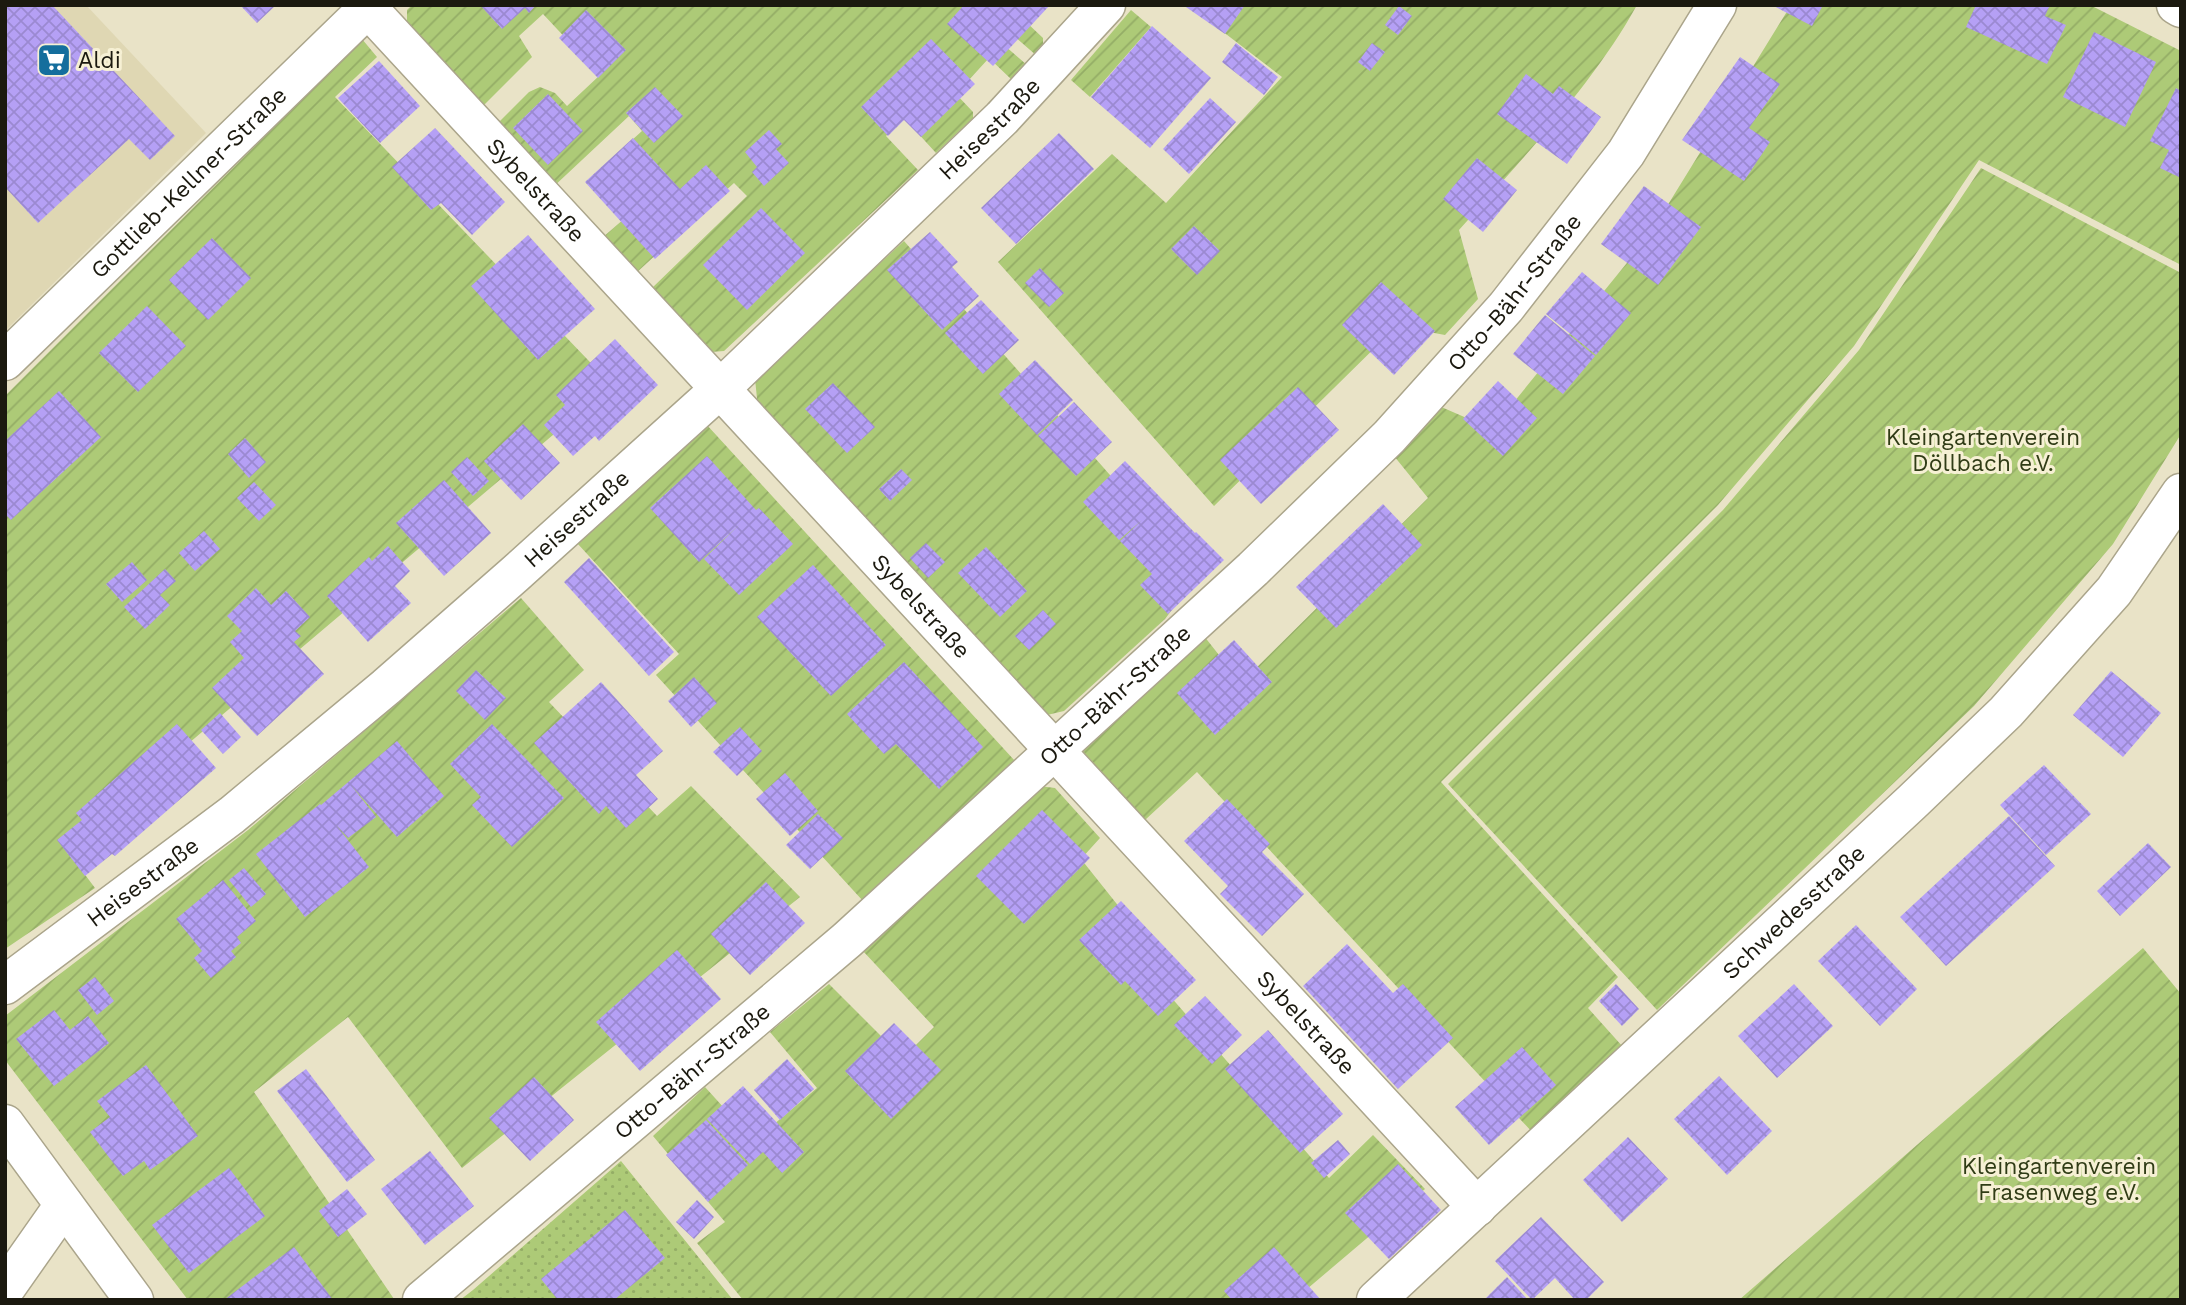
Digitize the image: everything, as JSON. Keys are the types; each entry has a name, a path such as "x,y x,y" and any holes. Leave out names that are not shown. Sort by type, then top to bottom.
{"street":[{"name":"Heisestraße","path":"5,985 232,815 386,687 721,388 1002,118 1107,5"},
{"name":"Otto-Bähr-Straße","path":"422,1300 847,940 1253,569 1388,437 1506,307 1626,153 1717,5"},
{"name":"Sybelstraße","path":"368,6 1476,1207"},
{"name":"Gottlieb-Kellner-Straße","path":"5,361 368,6"},
{"name":"Schwedesstraße","path":"1376,1300 2006,712 2114,591 2181,493"},
{"path":"5,1124 134,1300"},
{"path":"5,1289 64,1205"}],"shaded area":[{"path":"5,5 86,5 206,133 5,331"}],"green space":[{"path":"412,5 1037,5 1024,20 1043,38 1043,50 1037,56 1014,36 1004,45 1027,65 1012,80 989,58 956,94 973,112 973,118 936,153 904,118 886,136 918,170 724,351 711,352 651,289 747,196 734,183 635,274 602,238 625,218 589,179 642,131 629,116 551,189 494,127 529,92 540,87 555,93 567,106 600,75 543,14 519,36 532,57 479,110 407,32 407,10"},
{"path":"1188,5 1637,5 1577,93 1531,150 1459,230 1478,299 1445,335 1397,326 1214,506 998,262 1112,154 1166,203 1282,77"},
{"path":"1791,5 2090,5 2181,51 2181,265 1979,160 1854,346 1718,505 1441,782 1618,977 1588,1008 1623,1047 1533,1133 1197,772 1145,820 1080,748 1204,636 1241,683 1428,498 1394,456 1439,406 1492,429 1648,237"},
{"path":"1131,10 1151,27 1090,97 1071,80"},
{"path":"362,39 377,57 335,97 612,385 65,848 95,888 5,949 5,396"},
{"name":"Kleingartenverein Döllbach e.V.","path":"1981,168 2181,273 2181,434 2113,544 1974,706 1657,1010 1448,784 1723,510 1859,350"},
{"path":"904,241 1198,575 1165,619 1064,711 1047,715 758,408 755,379"},
{"path":"706,424 1015,761 863,901 656,675 679,654 577,543"},
{"path":"521,598 584,670 549,702 657,816 691,786 800,897 462,1168 348,1017 254,1092 394,1299 188,1300 5,1060 5,1016 248,830"},
{"path":"1039,786 1055,788 1100,838 1081,859 1120,908 1107,924 1329,1178 1373,1135 1425,1189 1294,1300 743,1300 697,1243 725,1222 653,1136 705,1087 754,1141 817,1088 770,1032 829,984 903,1058 934,1027 862,950"},
{"name":"Kleingartenverein Frasenweg e.V.","path":"2143,948 2181,994 2181,1300 1739,1300"},
{"path":"621,1161 733,1300 460,1300 473,1290"}],"building":[{"name":"Aldi","path":"5,5 52,5 175,136 150,160 129,139 38,223 5,187"},
{"path":"240,5 276,5 257,23"},
{"path":"480,5 536,5 529,13 525,8 502,29"},
{"path":"964,5 1050,5 993,66 947,24"},
{"path":"1183,5 1245,5 1225,34"},
{"path":"1772,5 1823,5 1812,26"},
{"path":"1976,5 2050,5 2045,16 2066,25 2047,64 1966,27"},
{"path":"1399,6 1412,16 1398,35 1385,25"},
{"path":"586,10 626,50 598,78 559,38"},
{"path":"1152,26 1211,78 1150,148 1091,97"},
{"path":"2094,32 2156,62 2125,127 2063,97"},
{"path":"931,39 975,84 921,137 904,120 888,136 861,107"},
{"path":"1236,43 1278,77 1264,95 1222,62"},
{"path":"1372,43 1385,52 1370,71 1358,62"},
{"path":"1740,57 1780,84 1749,128 1770,142 1744,181 1682,140"},
{"path":"379,61 420,106 380,143 338,98"},
{"path":"1526,74 1553,94 1559,86 1601,117 1567,164 1497,114"},
{"path":"655,87 683,116 654,143 626,113"},
{"path":"2176,88 2181,91 2181,178 2160,168 2169,150 2150,141"},
{"path":"548,94 583,131 548,165 513,128"},
{"path":"1210,98 1236,122 1189,174 1163,149"},
{"path":"435,128 505,202 472,235 441,203 431,210 392,167"},
{"path":"769,130 782,144 776,149 789,163 764,186 752,172 757,167 745,152"},
{"path":"1059,133 1094,169 1016,244 981,208"},
{"path":"633,138 680,189 706,165 730,191 655,259 585,182"},
{"path":"1477,158 1517,190 1483,232 1443,199"},
{"path":"1644,186 1701,227 1658,285 1601,244"},
{"path":"761,208 805,253 747,310 703,265"},
{"path":"1194,226 1220,251 1197,275 1171,249"},
{"path":"930,232 958,262 952,267 979,296 942,330 887,270"},
{"path":"528,235 595,309 538,360 471,286"},
{"path":"212,238 251,278 208,320 169,280"},
{"path":"1040,268 1064,293 1049,307 1025,283"},
{"path":"1582,272 1631,313 1596,355 1546,314"},
{"path":"1381,282 1435,331 1394,375 1342,325"},
{"path":"981,300 1019,340 983,374 945,333"},
{"path":"147,306 186,346 138,392 99,353"},
{"path":"1545,315 1595,356 1563,394 1513,354"},
{"path":"615,339 658,385 599,441 595,436 573,456 544,425 565,405 556,395"},
{"path":"1035,360 1073,400 1037,435 999,394"},
{"path":"1498,381 1537,418 1503,456 1463,419"},
{"path":"833,383 875,427 847,453 805,409"},
{"path":"1298,387 1339,430 1261,504 1220,460"},
{"path":"59,391 101,437 11,520 5,514 5,441"},
{"path":"1074,402 1112,442 1076,476 1038,436"},
{"path":"523,424 560,463 521,500 484,461"},
{"path":"245,438 266,462 249,478 228,454"},
{"path":"707,456 756,510 759,508 793,544 739,595 704,559 740,524 699,562 650,508"},
{"path":"467,457 489,481 473,496 451,472"},
{"path":"1125,461 1224,560 1168,614 1140,585 1152,574 1120,541 1142,520 1119,540 1083,502"},
{"path":"901,469 912,480 890,501 879,489"},
{"path":"444,480 491,533 444,576 396,523"},
{"path":"254,482 276,505 259,521 237,498"},
{"path":"1383,504 1422,545 1336,628 1296,587"},
{"path":"204,531 220,549 195,571 179,553"},
{"path":"926,543 945,562 928,578 910,558"},
{"path":"388,546 410,571 395,586 411,603 368,642 327,596 369,557 372,561"},
{"path":"986,547 1027,591 1000,617 958,573"},
{"path":"589,558 674,652 649,676 564,582"},
{"path":"132,562 147,580 122,602 106,584"},
{"path":"813,565 886,645 831,696 757,617"},
{"path":"165,569 176,581 160,595 170,605 145,629 124,607"},
{"path":"256,588 271,605 286,591 310,617 295,631 301,636 294,642 324,674 257,736 212,688 244,658 230,642 242,631 227,616"},
{"path":"1043,610 1056,624 1029,650 1015,636"},
{"path":"1234,640 1272,682 1215,735 1177,693"},
{"path":"904,662 983,747 939,789 896,744 884,754 847,714"},
{"path":"476,670 506,698 485,720 456,691"},
{"path":"2111,671 2161,713 2123,757 2073,715"},
{"path":"694,677 717,703 691,727 668,701"},
{"path":"601,682 663,751 636,775 658,799 626,828 606,806 599,814 534,743"},
{"path":"220,713 241,737 223,754 201,730"},
{"path":"177,724 216,768 115,856 112,854 85,876 57,840 82,820 76,813"},
{"path":"492,724 564,798 512,847 472,805 481,797 450,764"},
{"path":"740,727 762,751 737,776 713,752"},
{"path":"397,741 444,796 397,837 351,785 376,817 348,838 336,825 369,867 305,917 256,854 321,805"},
{"path":"2044,765 2091,814 2046,855 2000,805"},
{"path":"785,773 818,811 790,836 756,799"},
{"path":"1227,799 1270,844 1262,852 1304,894 1262,936 1220,894 1228,886 1184,841"},
{"path":"1042,810 1090,858 1024,924 976,876"},
{"path":"818,814 843,838 810,869 786,845"},
{"path":"2009,816 2055,866 1946,966 1900,917"},
{"path":"2148,843 2171,867 2120,916 2097,891"},
{"path":"244,868 266,894 251,907 229,880"},
{"path":"223,880 256,921 237,937 241,943 231,951 236,957 211,978 194,958 202,951 176,919"},
{"path":"766,882 805,923 750,975 711,934"},
{"path":"1121,901 1196,980 1158,1016 1125,981 1121,985 1079,940"},
{"path":"1856,925 1917,989 1880,1026 1818,961"},
{"path":"1347,944 1393,993 1403,984 1453,1038 1398,1089 1303,986"},
{"path":"677,950 721,999 640,1071 596,1022"},
{"path":"95,977 114,1001 97,1015 78,990"},
{"path":"1616,984 1639,1009 1622,1026 1599,1001"},
{"path":"1794,984 1833,1026 1777,1078 1738,1036"},
{"path":"1205,996 1242,1035 1212,1064 1174,1025"},
{"path":"54,1010 70,1030 88,1016 109,1043 54,1086 16,1039"},
{"path":"894,1023 941,1070 891,1119 845,1071"},
{"path":"1268,1030 1343,1114 1300,1153 1225,1069"},
{"path":"1522,1047 1556,1085 1489,1145 1455,1107"},
{"path":"787,1059 814,1089 780,1120 754,1090"},
{"path":"146,1065 198,1136 150,1170 144,1161 123,1176 90,1132 110,1117 97,1101"},
{"path":"306,1069 375,1160 347,1182 277,1091"},
{"path":"1719,1076 1772,1131 1727,1175 1674,1119"},
{"path":"534,1077 574,1120 530,1161 489,1118"},
{"path":"743,1086 804,1152 782,1173 763,1152 750,1164 707,1119"},
{"path":"706,1120 748,1165 708,1202 666,1155"},
{"path":"1628,1137 1668,1179 1622,1222 1583,1180"},
{"path":"1338,1140 1350,1154 1324,1178 1311,1163"},
{"path":"430,1151 474,1206 425,1245 381,1189"},
{"path":"1398,1164 1441,1210 1389,1259 1345,1213"},
{"path":"229,1168 265,1216 189,1273 152,1225"},
{"path":"347,1189 367,1214 338,1237 319,1211"},
{"path":"697,1200 714,1217 694,1239 676,1222"},
{"path":"625,1210 665,1258 614,1300 558,1300 541,1279"},
{"path":"1541,1217 1604,1282 1586,1300 1575,1300 1555,1278 1532,1300 1495,1261"},
{"path":"294,1247 333,1300 224,1300"},
{"path":"1274,1247 1321,1300 1232,1300 1224,1291"},
{"path":"1507,1277 1528,1300 1484,1300"}],"place":[{"name":"Aldi","path":"54,60"}]}
